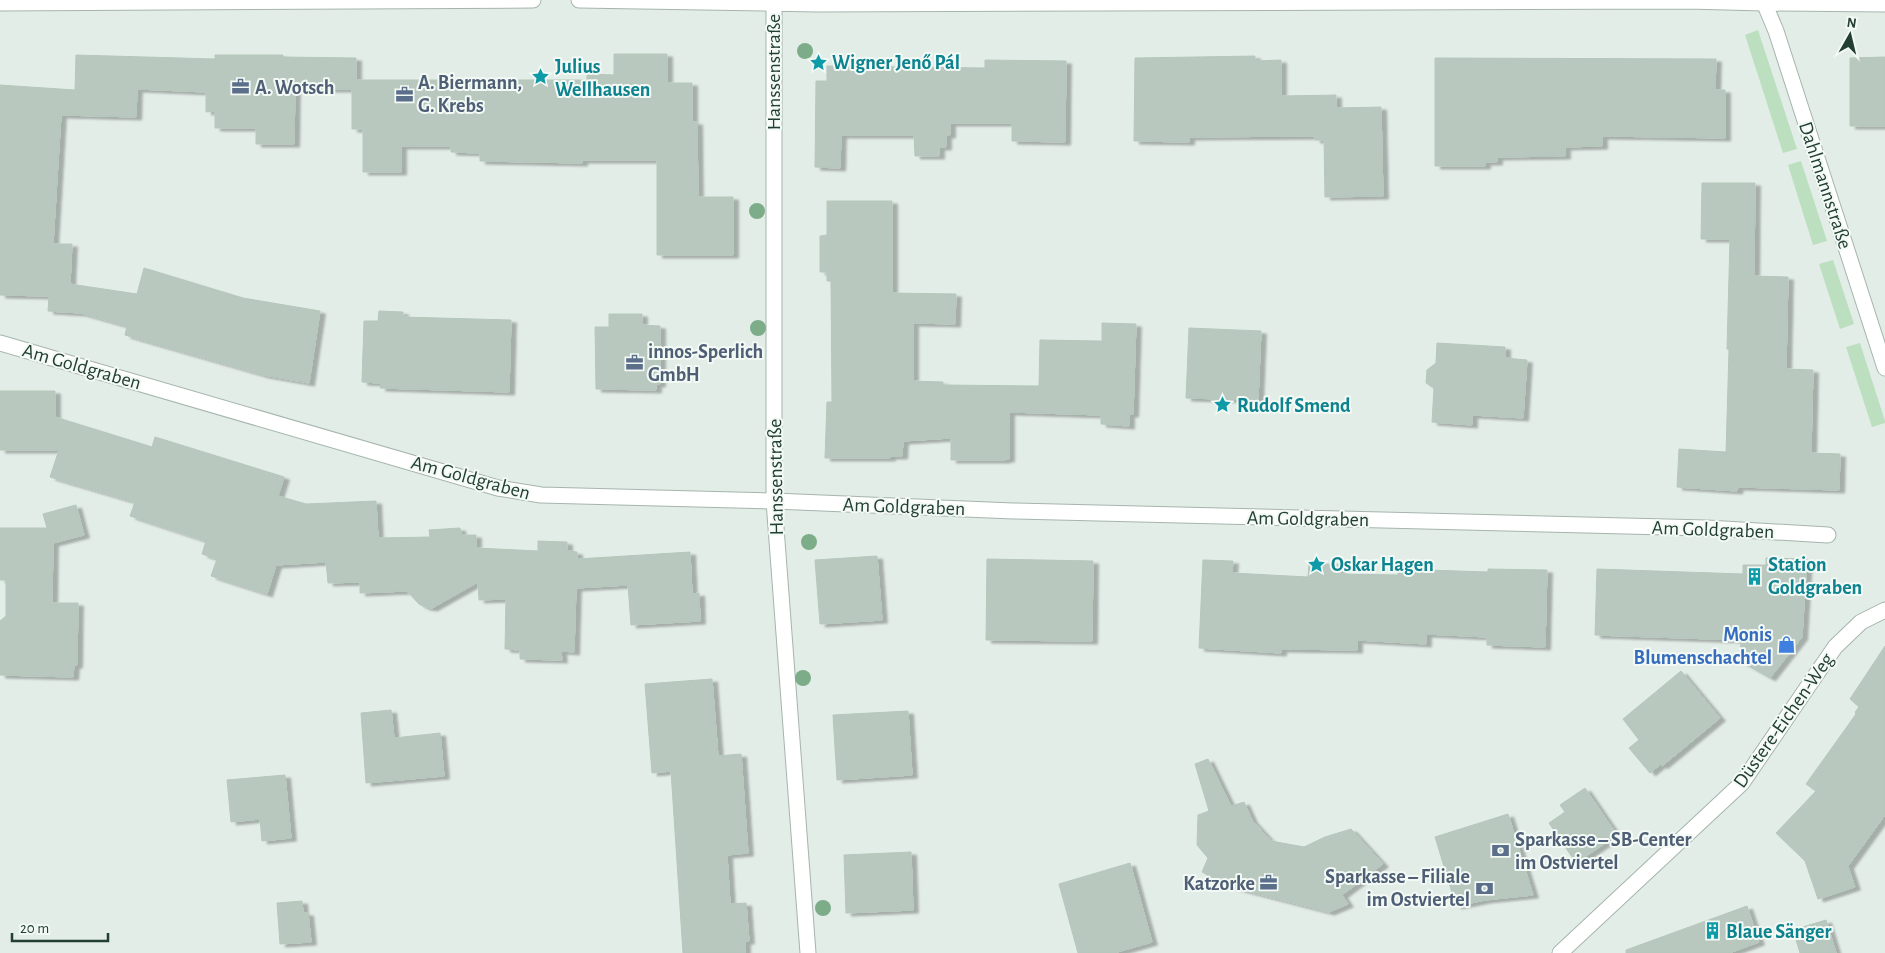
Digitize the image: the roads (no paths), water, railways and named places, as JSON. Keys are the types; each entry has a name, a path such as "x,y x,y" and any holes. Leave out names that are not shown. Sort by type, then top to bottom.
{"street":[{"path":"0,3 533,0"},
{"path":"579,0 774,2 1679,1 1885,4"},
{"name":"Hanssenstraße","path":"774,2 774,501 808,953"},
{"name":"Dahlmannstraße","path":"1763,2 1776,31 1885,368"},
{"name":"Am Goldgraben","path":"0,343 498,488 541,495 1013,510 1707,528 1828,535"},
{"name":"Düstere-Eichen-Weg","path":"1560,953 1742,783 1836,647 1852,630 1870,616 1885,610"}],"place":[{"name":"Wigner Jenő Pál","path":"818,62"},
{"name":"Julius Wellhausen","path":"541,77"},
{"name":"A. Wotsch","path":"241,87"},
{"name":"A. Biermann, G. Krebs","path":"404,94"},
{"name":"innos-Sperlich GmbH","path":"634,362"},
{"name":"Rudolf Smend","path":"1223,405"},
{"name":"Oskar Hagen","path":"1317,564"},
{"name":"Station Goldgraben","path":"1754,576"},
{"name":"Monis Blumenschachtel","path":"1786,645"},
{"name":"Sparkasse – SB-Center im Ostviertel","path":"1501,851"},
{"name":"Katzorke","path":"1269,883"},
{"name":"Sparkasse – Filiale im Ostviertel","path":"1484,888"},
{"name":"Blaue Sänger","path":"1712,931"}]}
